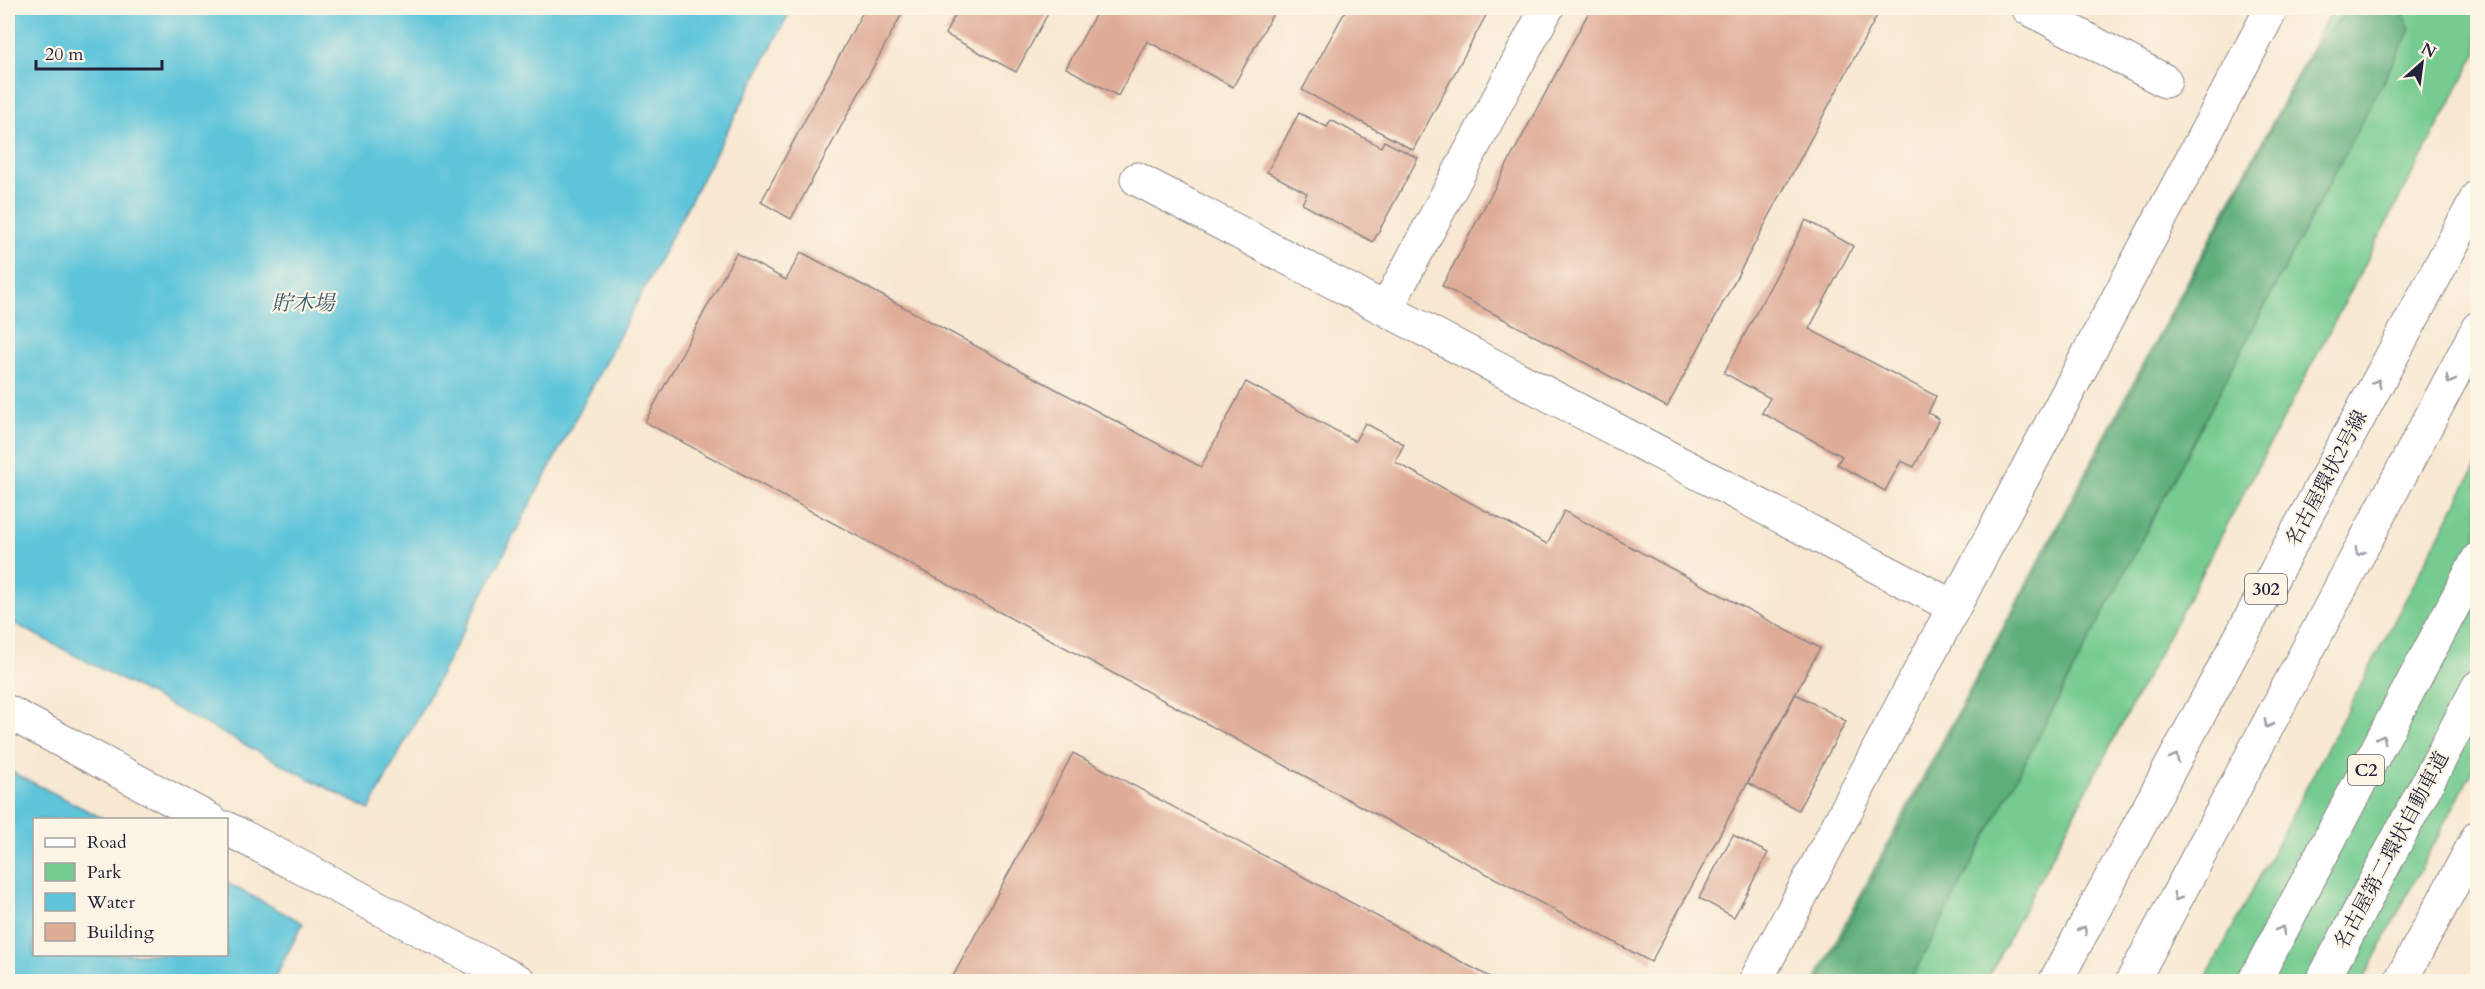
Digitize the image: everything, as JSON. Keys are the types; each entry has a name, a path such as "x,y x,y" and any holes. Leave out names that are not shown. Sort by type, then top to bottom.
{"main road":[{"path":"1386,309 1547,8"},
{"path":"2028,8 2166,81"},
{"path":"1755,981 2272,8"},
{"path":"1137,179 1954,607"},
{"name":"名古屋環状2号線","path":"2055,981 2478,196"},
{"path":"2132,981 2478,328"},
{"name":"C2","path":"2254,981 2478,559"},
{"name":"名古屋第二環状自動車道","path":"2322,981 2478,687"},
{"path":"8,712 208,818"},
{"path":"228,829 520,981"},
{"path":"2400,981 2478,837"}],"green space":[{"path":"2333,8 2477,8 2477,52 1986,981 1814,982"},
{"path":"2369,8 2396,8 2403,15 2410,30 1910,981 1818,981 2316,45 2347,12"},
{"path":"2477,464 2477,762 2362,981 2204,982"}],"water":[{"name":"貯木場","path":"8,8 792,8 369,810 8,620"},
{"path":"8,770 102,818 33,818 33,956 228,956 228,884 303,923 273,981 8,981"}],"building":[{"path":"865,8 905,8 791,219 761,202"},
{"path":"959,8 1051,8 1016,72 945,34"},
{"path":"1099,8 1276,8 1233,87 1147,41 1118,96 1066,68"},
{"path":"1347,8 1490,8 1413,150 1302,90"},
{"path":"1591,8 1881,8 1667,407 1442,286"},
{"path":"1299,113 1327,127 1331,120 1381,147 1384,141 1418,158 1373,242 1302,204 1307,193 1267,172"},
{"path":"1806,220 1853,246 1809,329 1936,396 1928,413 1939,419 1914,467 1901,461 1885,491 1837,464 1842,456 1762,413 1770,398 1724,373"},
{"path":"801,252 1201,467 1246,382 1355,441 1365,423 1404,444 1395,462 1547,544 1564,511 1820,648 1651,962 645,422 736,253 786,280"},
{"path":"1796,694 1846,721 1798,810 1748,783"},
{"path":"1073,753 1499,982 950,982"},
{"path":"1733,835 1768,853 1734,917 1699,898"}]}
